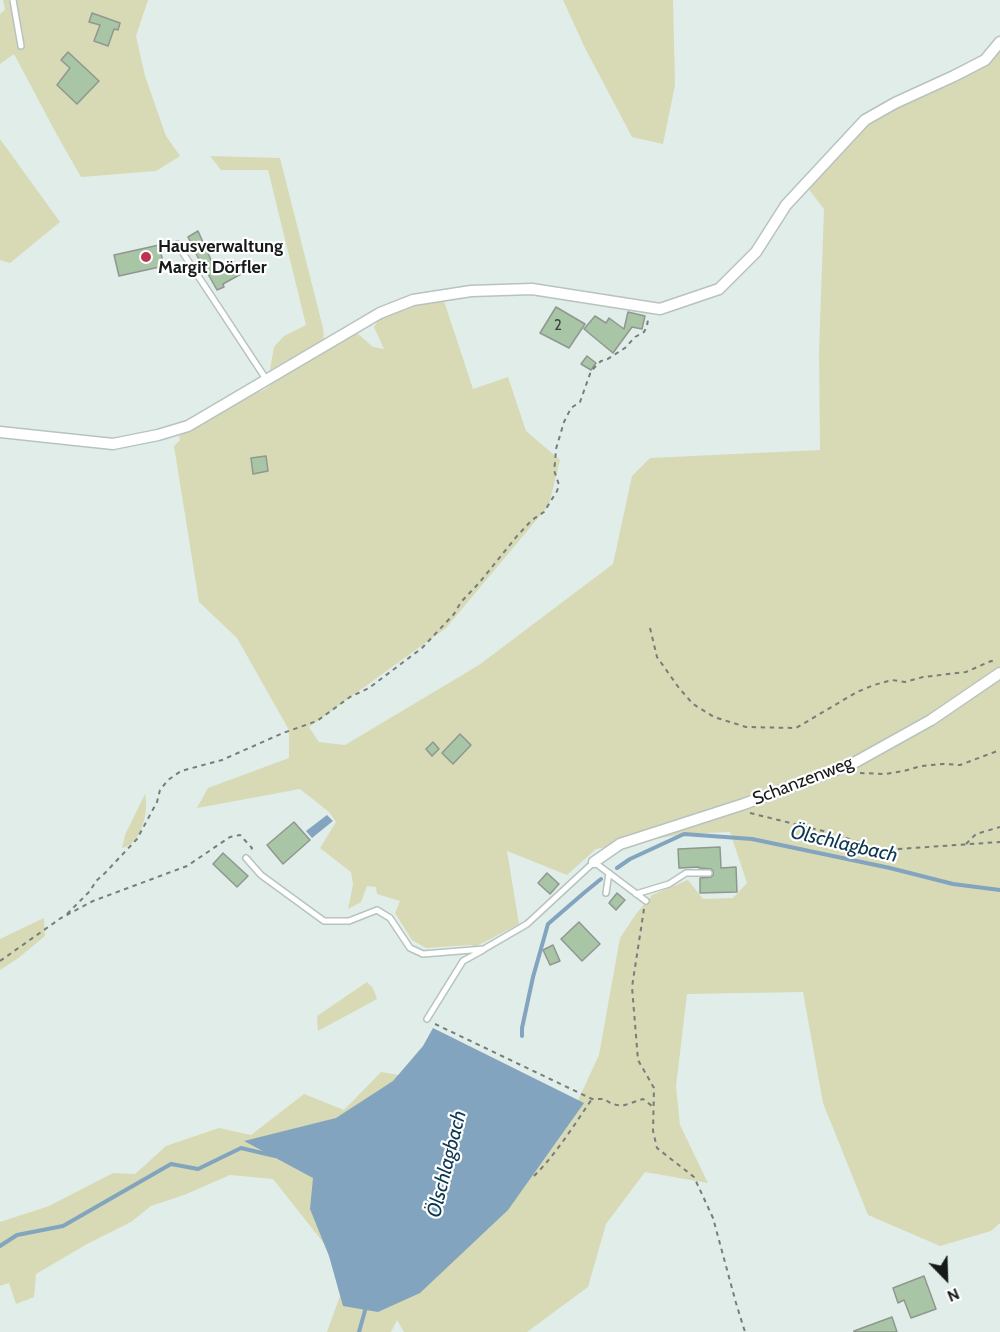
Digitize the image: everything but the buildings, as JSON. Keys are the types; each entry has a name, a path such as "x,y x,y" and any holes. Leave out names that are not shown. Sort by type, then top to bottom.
{"street":[{"path":"0,432 113,444 188,426 380,313 413,300 471,291 532,289 660,309 719,289 756,252 786,205 865,120 985,60 1000,42"},
{"name":"Schanzenweg","path":"594,862 620,844 730,808 852,764 932,720 1000,673"}],"lane":[{"path":"14,0 21,46"},
{"path":"177,244 266,379"},
{"path":"246,858 261,875 324,921 349,921 377,910 390,918 410,948 423,954 484,949"},
{"path":"427,1019 463,961 526,924 594,862 646,901"},
{"path":"606,892 609,873"},
{"path":"636,894 669,884 686,873 709,873"}],"path":[{"path":"67,914 137,839 157,802 160,790 168,780 181,771 222,760 283,733 317,721 369,688 422,648 454,614 461,602 517,536 532,520 544,512 559,485 554,470 556,449 571,408 580,402 587,379 594,367 625,348 635,337 644,332 650,307"},
{"path":"650,628 657,657 693,704 714,717 746,727 796,728 857,692 874,685 892,680 905,682 923,676 966,672 991,661 1000,662"},
{"path":"852,764 858,773 885,774 921,766 960,765 1000,750"},
{"path":"730,808 827,832 884,850 1000,842"},
{"path":"966,845 976,834 1000,827"},
{"path":"0,961 67,914 93,901 187,866 230,837 240,835 252,848 246,858"},
{"path":"646,901 632,987 638,1060 654,1089 653,1131 657,1148 694,1177 714,1218 745,1332"},
{"path":"427,1019 592,1099 604,1099 622,1106 643,1099 652,1106"},
{"path":"534,1176 545,1165 592,1099"}],"green space":[{"path":"3,0 148,0 136,36 145,76 166,136 180,156 156,171 81,177 14,54 0,64 0,14 5,10"},
{"path":"563,0 673,0 675,85 663,144 632,137 585,48"},
{"path":"1000,43 1000,1223 991,1231 940,1246 868,1215 823,1103 803,992 687,994 676,1086 680,1125 708,1183 645,1172 606,1224 588,1287 527,1332 404,1332 397,1320 391,1332 327,1332 341,1293 334,1256 273,1179 230,1175 184,1195 151,1206 131,1222 87,1244 36,1274 34,1297 16,1304 9,1283 0,1286 0,1222 49,1206 113,1173 135,1174 166,1146 219,1128 251,1135 304,1094 344,1110 381,1072 404,1076 488,1229 567,1124 599,1055 620,938 636,914 652,895 688,880 703,899 733,898 747,883 730,832 684,834 596,849 567,875 507,851 519,924 475,947 471,945 426,948 412,940 395,913 400,901 377,894 376,887 367,886 361,902 348,909 353,885 351,872 320,848 336,822 329,812 300,789 197,808 208,788 289,758 289,730 237,638 199,602 174,446 180,440 179,436 254,393 266,389 274,380 357,333 373,347 384,349 374,327 380,318 413,306 444,301 473,389 508,377 526,431 560,460 549,505 446,628 309,727 319,742 345,745 479,665 613,564 632,476 650,458 820,450 819,352 824,209 804,183 865,120 954,77"},
{"path":"0,139 60,222 10,263 0,260"},
{"path":"210,156 280,158 323,328 324,340 270,370 274,347 284,336 306,325 268,170 221,170"},
{"path":"145,794 146,809 143,826 135,841 122,848 125,835"},
{"path":"44,918 45,936 0,970 0,939"},
{"path":"367,982 373,988 377,999 318,1031 317,1016"}],"water":[{"path":"327,815 333,821 312,838 306,831"},
{"path":"433,1028 584,1103 508,1210 420,1293 378,1312 343,1306 329,1256 310,1209 313,1178 244,1141 336,1118 393,1081 423,1046"}],"waterway":[{"name":"Ölschlagbach","path":"617,868 630,859 684,834 752,839 890,868 953,884 1000,890"},
{"name":"Ölschlagbach","path":"522,1036 533,977 548,924 601,879"},
{"name":"Ölschlagbach","path":"0,1246 17,1235 63,1226 171,1164 198,1169 241,1148 275,1156"},
{"path":"359,1332 366,1307"}],"place":[{"name":"Hausverwaltung Margit Dörfler","path":"146,257"}]}
